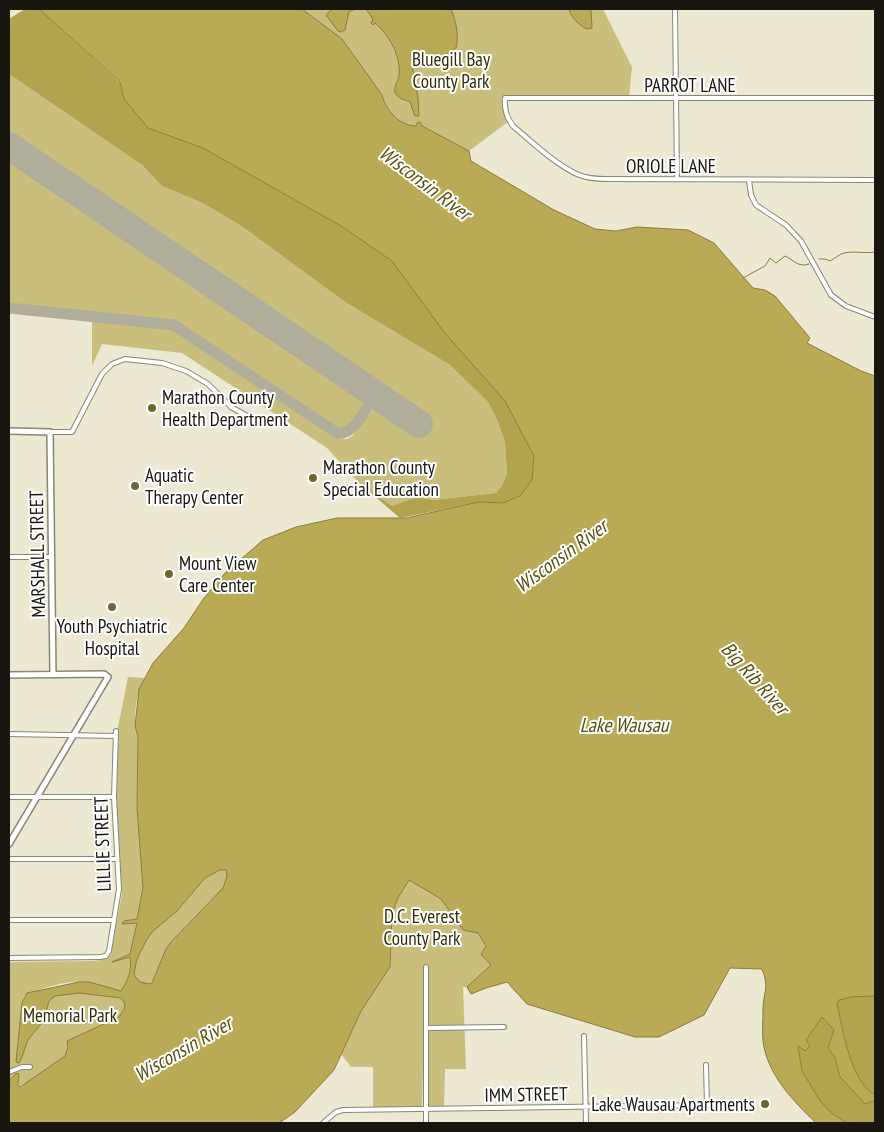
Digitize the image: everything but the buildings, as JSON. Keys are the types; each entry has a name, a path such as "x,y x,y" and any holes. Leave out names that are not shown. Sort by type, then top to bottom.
{"street":[{"path":"675,9 677,179"},
{"name":"PARROT LANE","path":"505,98 875,98"},
{"name":"ORIOLE LANE","path":"505,98 506,113 513,126 567,168 578,174 606,179 875,180"},
{"path":"749,180 751,195 756,206 786,225 801,241 830,295 846,306 875,317"},
{"path":"9,432 72,432 103,372 114,363 125,359 159,362 186,370 208,384 222,399 234,408 251,418"},
{"name":"MARSHALL STREET","path":"50,432 53,675"},
{"path":"9,557 52,557"},
{"path":"9,675 104,674 108,676 106,683 9,844"},
{"name":"LILLIE STREET","path":"9,958 100,957 106,956 109,951 119,889 114,797 116,730"},
{"path":"9,734 116,736"},
{"path":"9,798 114,797"},
{"path":"9,859 117,859"},
{"path":"9,920 114,920"},
{"path":"426,967 426,1123"},
{"path":"426,1028 504,1027"},
{"path":"584,1036 586,1123"},
{"name":"IMM STREET","path":"323,1123 337,1111 706,1105 706,1066"},
{"path":"9,1072 22,1067 30,1067"}],"green space":[{"name":"Bluegill Bay County Park","path":"302,9 603,9 632,67 629,98 505,98 509,121 469,151 422,126 420,122 416,126 398,120 386,106 382,95 342,39"},
{"path":"9,74 142,165 162,186 204,203 240,225 345,302 450,365 488,402 498,422 505,442 507,473 502,486 496,493 433,500 416,497 392,506 358,482 327,448 182,353 102,344 92,366 92,321 171,329 179,332 337,438 347,439 352,436 374,408 383,409 413,429 423,415 9,134"},
{"path":"9,156 359,393 363,399 361,409 355,419 347,426 337,428 175,321 9,303"},
{"name":"Memorial Park","path":"128,677 145,678 137,698 135,714 138,736 137,808 143,888 137,919 124,921 123,924 137,922 130,954 115,961 130,957 129,975 121,991 90,983 74,982 47,987 24,997 17,1047 21,1060 28,1040 44,1020 49,1001 55,995 79,993 121,998 126,1004 119,1017 67,1041 68,1049 65,1057 43,1073 19,1086 19,1075 15,1074 9,1082 9,962 95,961 107,958 111,953 122,894 116,802 118,727"},
{"name":"Memorial Park","path":"220,870 226,870 227,876 223,888 171,942 166,949 152,983 140,982 134,975 136,963 152,932 177,911 205,878"},
{"name":"D.C. Everest County Park","path":"409,880 441,899 463,930 478,933 486,947 491,965 467,987 463,987 466,1069 445,1069 444,1109 426,1109 425,988 422,1106 373,1108 373,1067 351,1067 341,1054 361,1011 390,967 392,913 398,898"}],"shaded area":[{"path":"25,9 39,9 120,83 124,99 148,128 203,148 341,226 392,261 444,332 505,401 534,456 532,480 520,496 503,503 479,502 400,518 358,482 392,506 416,497 433,500 496,493 502,486 507,473 505,442 488,402 450,365 345,302 240,225 203,203 162,186 142,165 9,74 9,19"},
{"path":"875,996 875,1095 867,1089 854,1067 845,1039 837,1003 838,1000 851,997"},
{"path":"822,1017 834,1030 828,1048 835,1057 840,1077 865,1104 873,1101 875,1103 875,1123 847,1123 833,1114 820,1101 802,1071 798,1046 806,1040"}],"water":[{"name":"Lake Wausau","path":"39,9 302,9 342,39 382,95 390,111 399,120 416,126 420,122 422,126 469,151 471,161 554,210 595,229 616,231 637,227 688,230 714,243 753,288 765,290 775,296 810,338 807,343 861,371 875,376 875,996 851,997 839,1000 837,1003 849,1054 860,1079 867,1089 875,1095 875,1103 873,1101 865,1104 840,1077 835,1057 828,1048 834,1030 822,1017 806,1040 810,1046 805,1051 798,1046 802,1071 820,1101 833,1114 847,1123 816,1123 790,1096 775,1076 765,1053 763,1041 763,1004 766,981 762,969 730,968 704,1015 659,1037 635,1037 527,1004 507,982 471,994 467,987 491,965 481,954 486,946 478,933 463,930 441,899 409,880 398,898 392,913 390,967 361,1011 334,1070 295,1112 279,1123 9,1123 9,1082 15,1074 18,1073 19,1075 18,1085 20,1087 65,1056 68,1047 67,1041 119,1017 124,1009 125,1004 121,998 79,993 55,996 49,1001 44,1020 28,1040 21,1060 19,1063 16,1062 22,1003 27,993 79,982 89,982 121,991 127,979 130,971 130,957 112,962 130,954 137,923 122,924 124,921 137,919 143,888 137,808 138,736 135,726 139,689 153,663 184,628 204,598 226,572 263,540 296,527 337,518 406,518 479,502 503,503 520,496 532,480 534,456 505,401 444,332 392,261 341,226 203,148 148,128 124,99 120,82","holes":["220,870 226,870 227,876 223,888 171,942 166,949 152,983 140,982 134,975 136,963 152,932 177,911 205,878"]},
{"path":"332,9 355,9 349,12 345,30 341,32 338,31 326,15"},
{"path":"366,9 451,9 457,28 456,48 441,57 414,63 412,66 418,97 419,116 415,116 410,102 397,96 395,92 399,76 396,54 390,40 375,23 373,25 371,23 373,19"},
{"path":"569,9 591,9 592,28 587,29 578,23 573,18"}],"waterway":[{"path":"819,259 830,261 845,253 875,252"},
{"path":"743,278 765,266 770,258 776,263 785,256 799,264 809,264"}],"taxiway":[{"path":"9,308 174,325 337,433 343,433 355,425 375,393"}],"runway":[{"path":"9,146 419,424"}],"place":[{"name":"Marathon County Health Department","path":"152,408"},
{"name":"Marathon County Special Education","path":"313,478"},
{"name":"Aquatic Therapy Center","path":"135,486"},
{"name":"Mount View Care Center","path":"169,574"},
{"name":"Youth Psychiatric Hospital","path":"112,607"},
{"name":"Lake Wausau Apartments","path":"765,1104"}],"water label":[{"name":"Wisconsin River","path":"425,183"},
{"name":"Wisconsin River","path":"561,556"},
{"name":"Big Rib River","path":"755,678"},
{"name":"Wisconsin River","path":"183,1049"}]}
